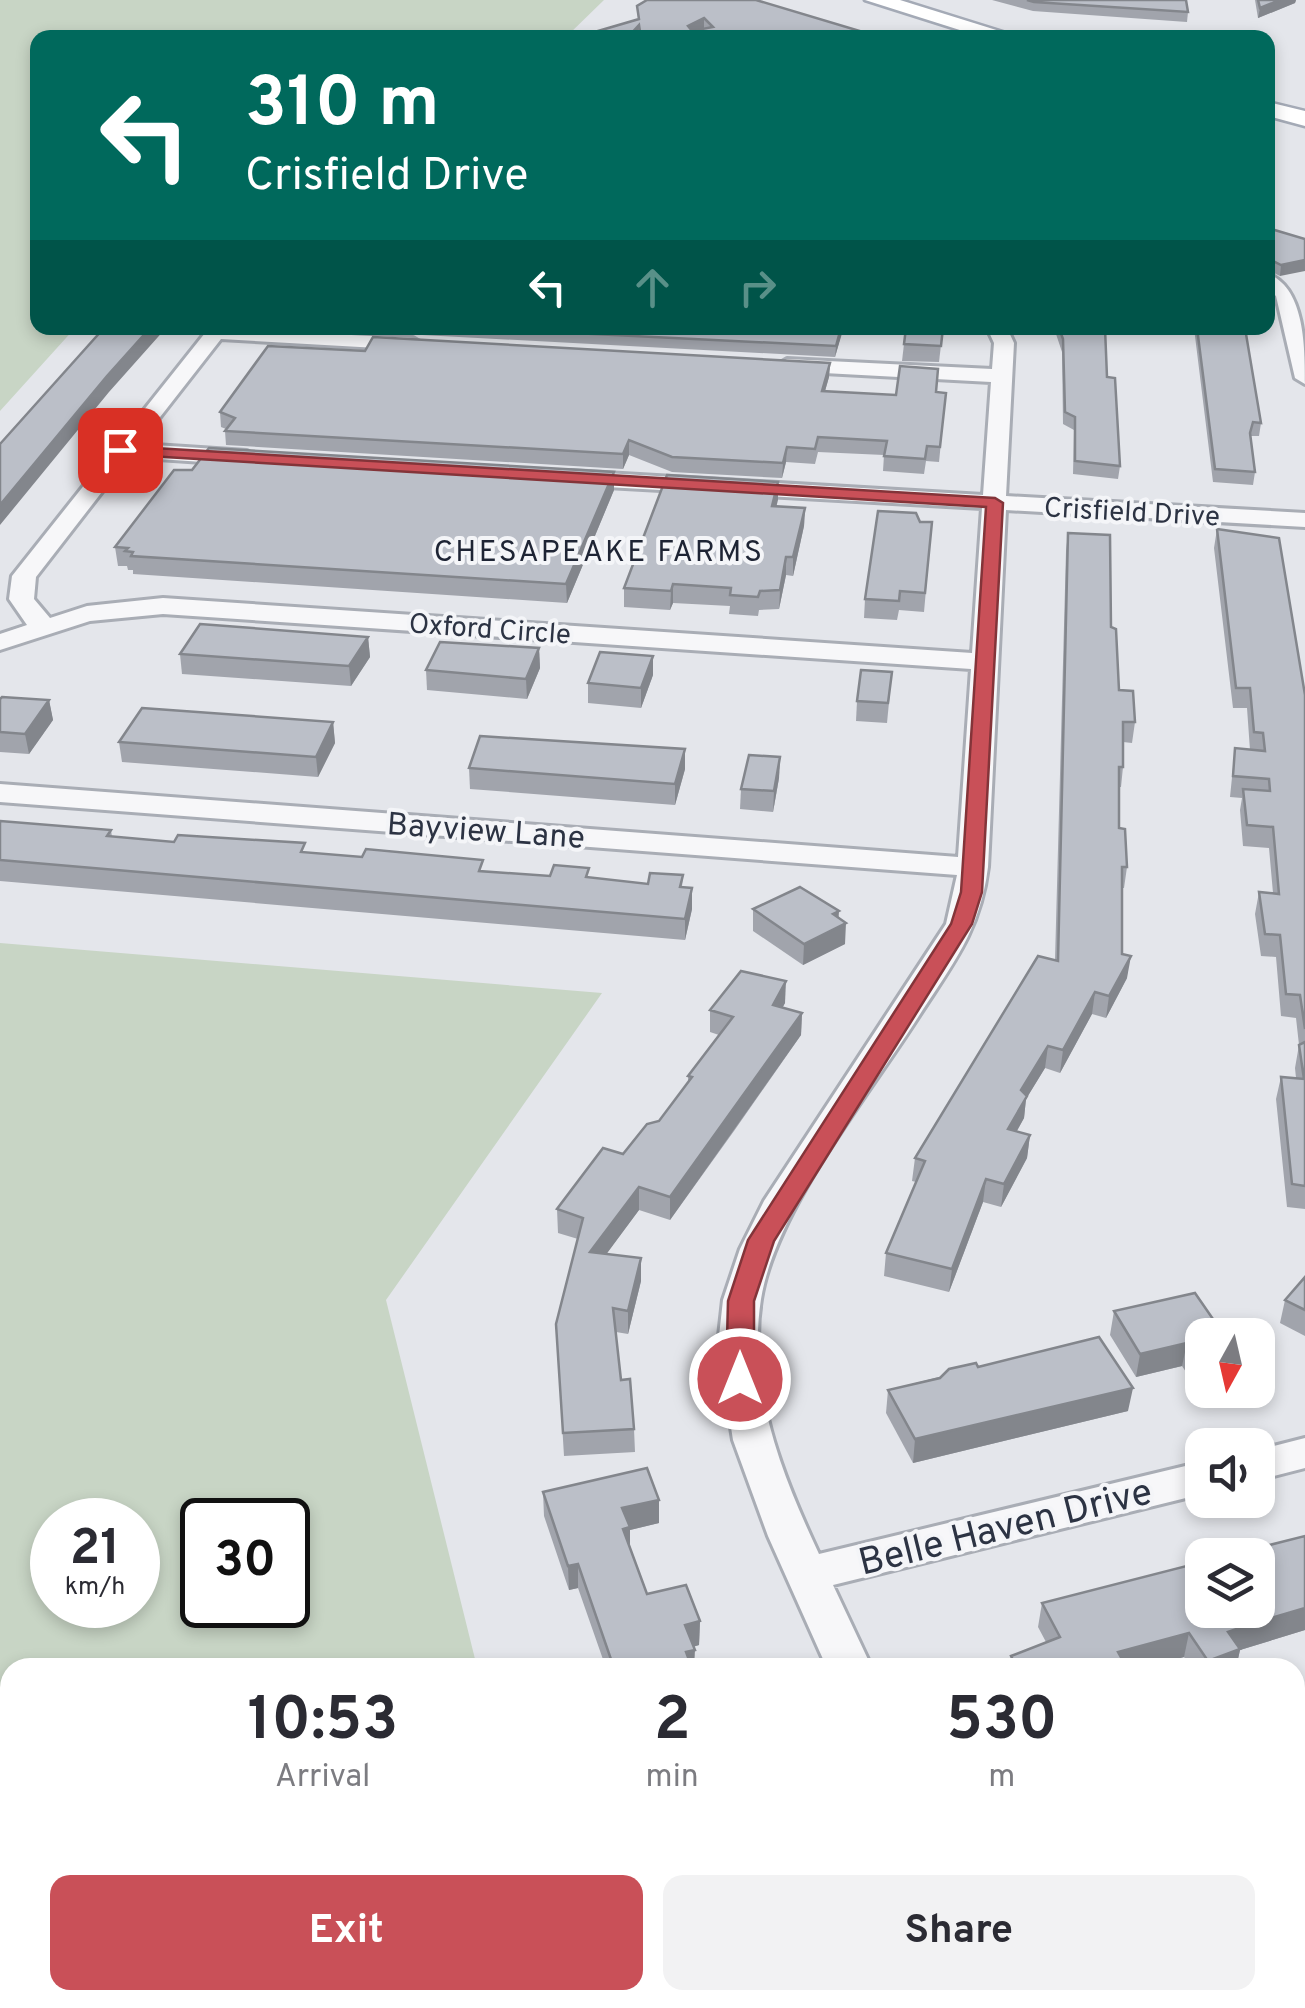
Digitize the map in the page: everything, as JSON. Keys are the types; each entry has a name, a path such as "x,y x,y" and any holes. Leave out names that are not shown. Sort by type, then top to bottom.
{"main road":[{"path":"876,0 983,30"},
{"path":"1275,111 1305,119"}],"street":[{"path":"1275,286 1285,294 1305,378"},
{"path":"44,626 22,608 19,591 24,576 212,335"},
{"path":"288,335 431,345"},
{"path":"846,1658 747,1429 740,1379 741,1301 761,1240 782,1201 962,924 973,867 1004,342 1001,335"},
{"path":"766,364 1002,376"},
{"path":"120,450 280,460"},
{"name":"Crisfield Drive","path":"538,476 1305,520"},
{"name":"Oxford Circle","path":"0,642 44,626 122,609 196,608 985,662"},
{"name":"Bayview Lane","path":"0,793 973,867"},
{"path":"1275,1461 1305,1453"},
{"name":"Belle Haven Drive","path":"808,1574 1185,1482"}],"green space":[{"path":"0,0 604,0 573,30 30,30 30,335 69,335 0,411"},
{"path":"0,943 602,993 386,1300 475,1658 0,1658"}],"building":[{"path":"647,0 756,0 856,30 697,30 713,27 704,18 688,26 691,30 640,30 639,25 634,30 601,30 639,19 637,6"},
{"path":"1027,0 1186,0 1188,12 1034,2"},
{"path":"1258,0 1280,0 1260,8"},
{"path":"1275,230 1305,239 1305,260 1281,265 1275,262"},
{"path":"98,335 144,335 0,505 0,444"},
{"path":"614,335 839,335 836,346"},
{"path":"905,335 942,335 941,346 904,344"},
{"path":"1062,335 1105,335 1107,377 1115,378 1120,466 1075,461 1075,417 1065,412"},
{"path":"1198,335 1246,335 1261,423 1253,422 1250,433 1255,472 1215,469"},
{"path":"373,337 830,363 822,391 896,395 900,366 938,369 936,392 946,393 940,447 927,446 925,459 884,456 887,441 818,437 815,449 787,447 783,463 672,457 629,440 623,454 225,431 235,418 220,412 268,346 365,351"},
{"path":"209,448 614,472 566,584 131,556 133,552 125,551 128,548 115,547 174,470 192,470"},
{"path":"667,475 778,482 772,506 805,508 793,557 786,557 780,590 760,591 758,597 730,595 731,588 673,584 671,591 624,588"},
{"path":"878,511 916,513 920,522 932,522 925,593 900,591 899,601 865,599"},
{"path":"1217,529 1279,538 1305,695 1305,1029 1300,995 1286,994 1280,935 1265,934 1259,892 1279,894 1273,827 1247,825 1243,789 1270,791 1269,779 1233,776 1235,748 1265,751 1263,733 1254,732 1250,688 1236,688"},
{"path":"1068,533 1110,535 1111,627 1116,629 1119,690 1133,691 1135,722 1123,722 1123,767 1119,767 1119,828 1125,829 1127,867 1122,867 1122,954 1131,956 1109,996 1095,992 1063,1050 1048,1046 1021,1090 1027,1096 1008,1129 1030,1135 1004,1184 986,1179 952,1269 886,1253 925,1161 915,1158 1038,956 1058,961"},
{"path":"200,624 368,637 349,666 180,654"},
{"path":"440,642 539,648 526,679 426,670"},
{"path":"600,652 653,656 641,688 588,683"},
{"path":"861,670 892,672 888,703 857,701"},
{"path":"2,697 49,700 25,734 0,732"},
{"path":"142,708 333,722 316,757 119,742"},
{"path":"480,736 685,749 675,784 469,768"},
{"path":"749,755 780,757 774,791 741,789"},
{"path":"0,821 111,830 107,836 174,842 178,835 305,843 301,852 362,857 366,849 483,860 479,871 550,876 554,865 589,868 586,877 648,884 650,873 683,875 680,887 692,888 685,919 0,860"},
{"path":"800,887 839,911 833,914 846,923 804,944 753,909"},
{"path":"741,971 786,981 773,1005 802,1013 670,1197 639,1187 590,1252 641,1258 628,1311 613,1308 621,1380 630,1379 634,1429 563,1433 556,1324 583,1218 557,1209 603,1148 623,1154 647,1124 659,1121 733,1017 710,1010"},
{"path":"1305,1042 1305,1186 1292,1184 1281,1077 1304,1079 1299,1045"},
{"path":"1305,1277 1305,1310 1285,1300"},
{"path":"1195,1293 1212,1318 1185,1318 1185,1343 1140,1354 1114,1311"},
{"path":"1099,1337 1133,1388 915,1439 888,1390 940,1378 949,1369 976,1363 978,1367"},
{"path":"647,1468 659,1500 622,1508 630,1527 623,1529 647,1594 686,1585 700,1621 685,1625 695,1650 686,1652 688,1658 611,1658 578,1564 568,1566 543,1492"},
{"path":"1305,1536 1305,1608 1275,1617 1275,1544"},
{"path":"1185,1566 1185,1628 1240,1628 1228,1632 1240,1649 1206,1658 1189,1633 1118,1652 1121,1658 1012,1658 1060,1637 1042,1603"}],"district":[{"name":"CHESAPEAKE FARMS","path":"599,551"}],"route":[{"path":"120,450 995,503 972,892 962,924 782,1201 761,1240 741,1301 740,1379"}]}
